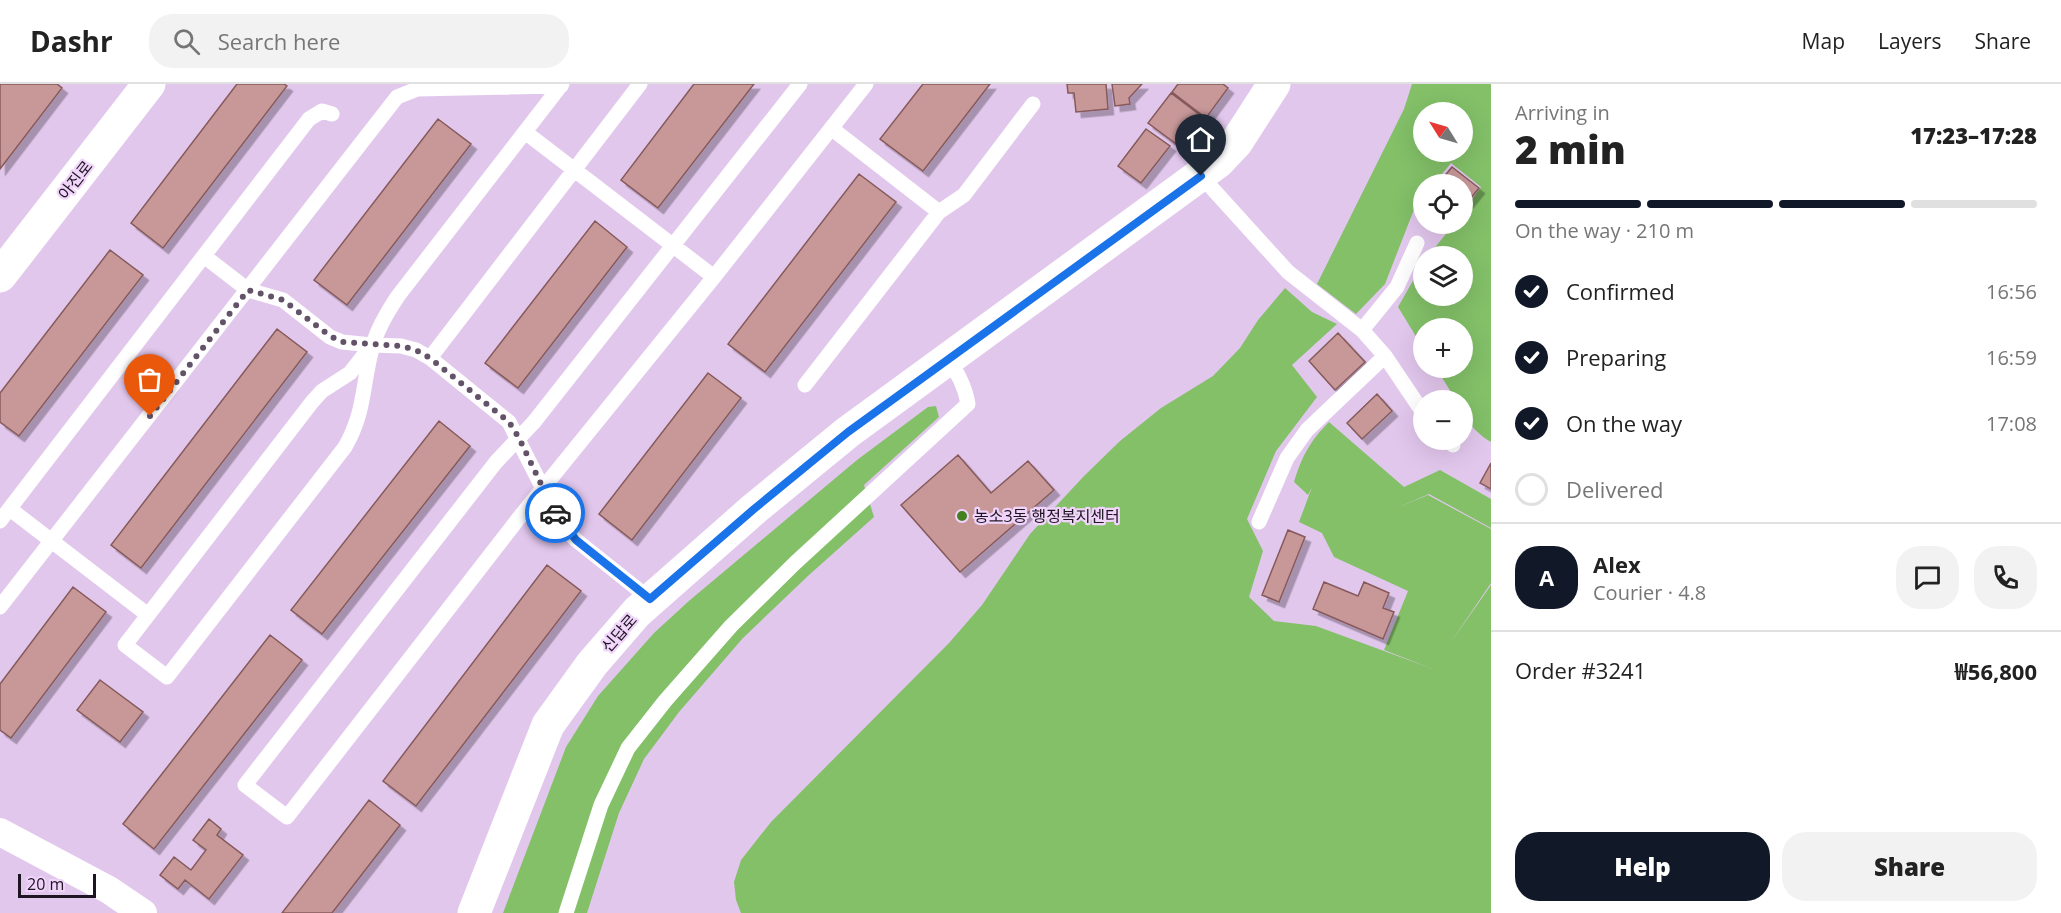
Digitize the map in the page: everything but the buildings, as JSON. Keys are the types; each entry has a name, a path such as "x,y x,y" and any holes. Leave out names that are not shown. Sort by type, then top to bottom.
{"street":[{"name":"아진로","path":"0,276 149,84"},
{"path":"120,122 158,84"},
{"name":"신답로","path":"474,913 548,725 592,664 650,599 848,432 1201,176 1236,143 1274,84"},
{"path":"0,832 109,890 143,913"}],"lane":[{"path":"430,358 640,84"},
{"path":"801,84 534,422 496,462 245,784 288,817 542,490 866,84"},
{"path":"0,607 405,88 561,85"},
{"path":"372,345 350,373 322,392 312,402 125,645 167,677 349,439 361,412 372,345 378,328 398,296 561,85"},
{"path":"805,385 939,212 964,195 1033,104"},
{"path":"0,521 309,119 322,111 332,114"},
{"path":"831,128 939,212"},
{"path":"525,132 714,277"},
{"path":"1201,176 1288,272 1362,330 1385,356 1413,398"},
{"path":"1362,330 1397,287 1417,243"},
{"path":"204,255 248,290 283,300 330,336 342,342 401,346 416,350 430,358 502,416 519,438 542,490 561,524 576,540 650,599"},
{"path":"1259,522 1287,458 1307,430 1385,356"},
{"path":"566,913 601,805 628,748 665,701 731,626 843,517 968,404 963,384 948,359"},
{"path":"10,508 148,615"}],"green space":[{"path":"1412,84 1491,84 1491,442 1473,427 1473,390 1450,390 1442,378 1473,378 1473,318 1413,318 1413,332 1398,307 1413,281 1413,306 1473,306 1473,246 1436,246 1446,234 1473,234 1473,198 1481,187 1473,181 1473,174 1465,174 1451,163 1442,174 1413,174 1413,212 1385,284 1356,314 1317,284 1404,109"},
{"path":"1285,288 1312,312 1337,324 1292,365 1317,397 1276,451 1247,519 1263,551 1249,597 1274,621 1316,626 1433,669 1384,650 1408,591 1334,557 1322,533 1299,522 1312,487 1308,495 1294,482 1297,473 1312,442 1329,422 1404,487 1440,470 1491,499 1491,528 1429,494 1394,509 1428,495 1491,529 1491,583 1449,645 1491,585 1491,913 741,913 736,900 734,882 741,860 771,822 949,643 982,605 1030,534 1084,476 1120,441 1161,408 1213,376 1240,348 1258,320"},
{"path":"936,406 939,417 864,485 874,517 743,638 679,712 644,759 619,813 587,913 503,913 566,747 598,696 654,633 690,600 857,460 928,407"}],"way so far":[{"path":"150,416 248,290 283,300 330,336 342,342 401,346 416,350 430,358 509,422 555,513"}],"place":[{"name":"농소3동 행정복지센터","path":"962,516"}],"route":[{"path":"555,513 561,524 576,540 650,599 848,432 1201,176"}]}
